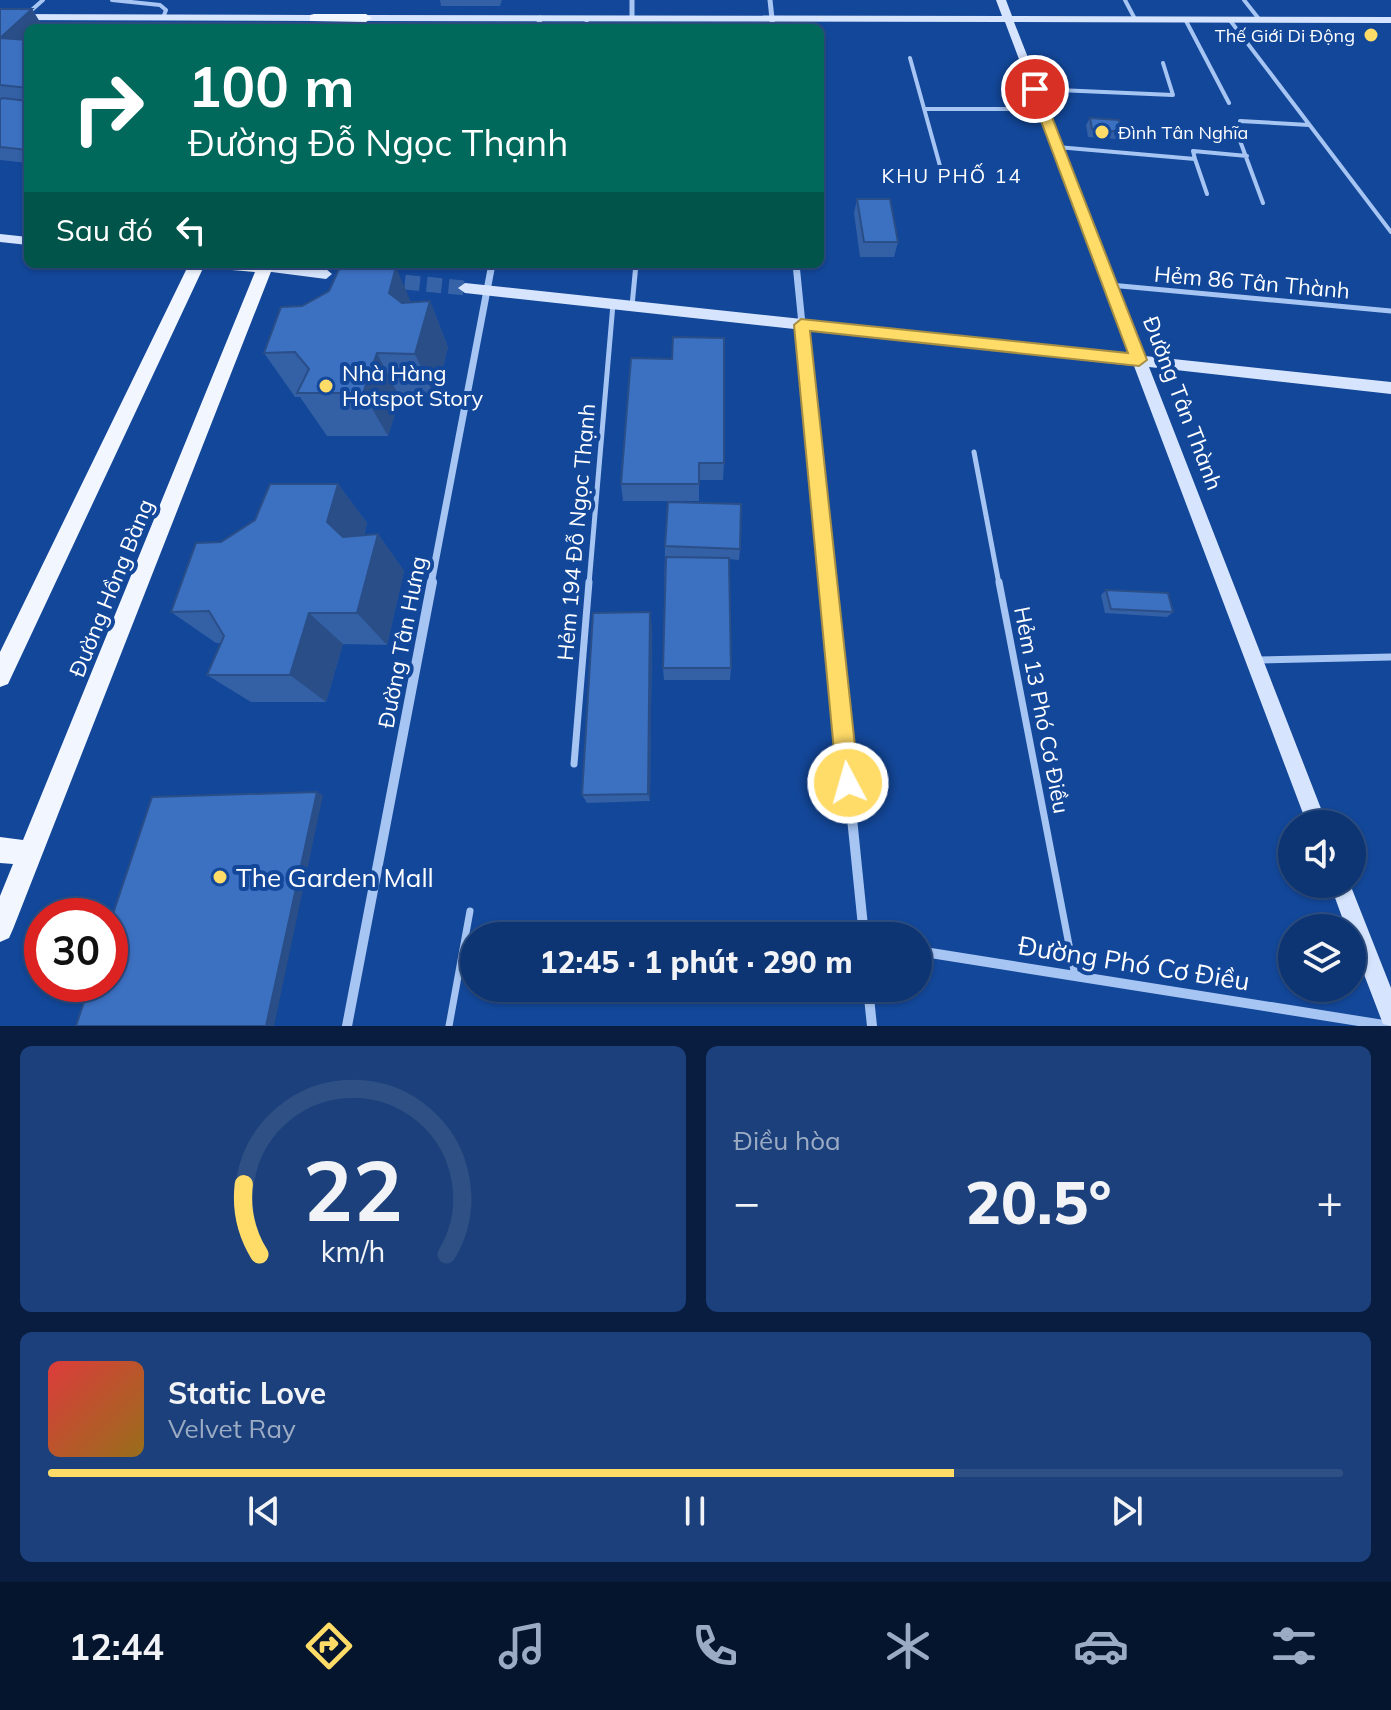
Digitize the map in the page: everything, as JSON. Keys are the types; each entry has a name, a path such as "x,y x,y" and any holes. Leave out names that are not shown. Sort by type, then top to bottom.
{"main road":[{"path":"323,0 312,23 364,23 373,0"},
{"path":"0,676 195,268"},
{"name":"Đường Hồng Bàng","path":"0,929 264,268"},
{"path":"0,850 30,853"}],"street":[{"path":"632,0 632,18"},
{"path":"770,0 772,23"},
{"name":"Đường Tân Thành","path":"1001,0 1312,810"},
{"path":"0,17 312,23"},
{"path":"364,23 587,23 632,18 772,23 1008,19 1391,20"},
{"path":"0,238 24,241"},
{"path":"280,268 326,274"},
{"name":"Đường Tân Hưng","path":"347,1026 491,268"},
{"path":"796,268 863,922"},
{"path":"465,288 1391,388"},
{"path":"1345,898 1391,1016"},
{"name":"Đường Phó Cơ Điều","path":"932,953 1390,1026"},
{"path":"869,1002 872,1026"}],"lane":[{"path":"24,17 43,0"},
{"path":"112,0 160,5 166,10 163,18"},
{"path":"1125,0 1135,19"},
{"path":"1244,0 1259,19"},
{"path":"1185,19 1229,103"},
{"path":"1229,19 1391,232"},
{"path":"910,58 940,166"},
{"path":"1035,89 1173,95 1163,63"},
{"path":"924,109 1043,109"},
{"path":"1263,203 1239,138 1240,121 1309,125"},
{"path":"1057,147 1195,159"},
{"path":"1207,194 1193,151 1247,156"},
{"path":"632,306 636,268"},
{"name":"Hẻm 86 Tân Thành","path":"1110,285 1391,311"},
{"name":"Hẻm 194 Đỗ Ngọc Thạnh","path":"574,764 613,304"},
{"name":"Hẻm 13 Phó Cơ Điều","path":"974,452 1075,976"},
{"path":"1254,660 1391,657"},
{"path":"449,1026 470,911"}],"building":[{"path":"0,9 32,9 0,38"},
{"path":"0,38 24,40 24,88 0,85"},
{"path":"0,100 24,101 24,150 0,147"},
{"path":"1090,118 1119,120 1121,132 1092,129"},
{"path":"857,199 890,199 898,242 864,242"},
{"path":"340,268 396,268 389,293 402,303 430,301 415,354 377,353 363,393 297,393 309,369 295,352 264,353 281,307 302,306 329,291"},
{"path":"673,337 724,338 724,463 699,463 699,484 621,484 631,358 672,359"},
{"path":"270,484 338,484 327,522 343,537 378,534 357,613 309,613 290,675 207,675 224,636 209,611 171,612 196,543 221,542 255,520"},
{"path":"668,502 741,504 740,549 665,546"},
{"path":"666,557 729,558 731,668 663,668"},
{"path":"1106,590 1168,593 1173,612 1111,609"},
{"path":"650,612 648,794 582,795 593,613"},
{"name":"The Garden Mall","path":"317,792 266,1026 76,1026 84,1002 128,1002 128,898 118,898 152,797"}],"tunnel":[{"path":"383,280 465,288"}],"place":[{"name":"Thế Giới Di Động","path":"1371,35"},
{"name":"Đình Tân Nghĩa","path":"1102,132"},
{"name":"Nhà Hàng Hotspot Story","path":"326,386"},
{"name":"The Garden Mall","path":"220,877"}],"district":[{"name":"KHU PHỐ 14","path":"952,175"}],"route":[{"path":"848,783 801,325 1139,360 1035,89"}]}
